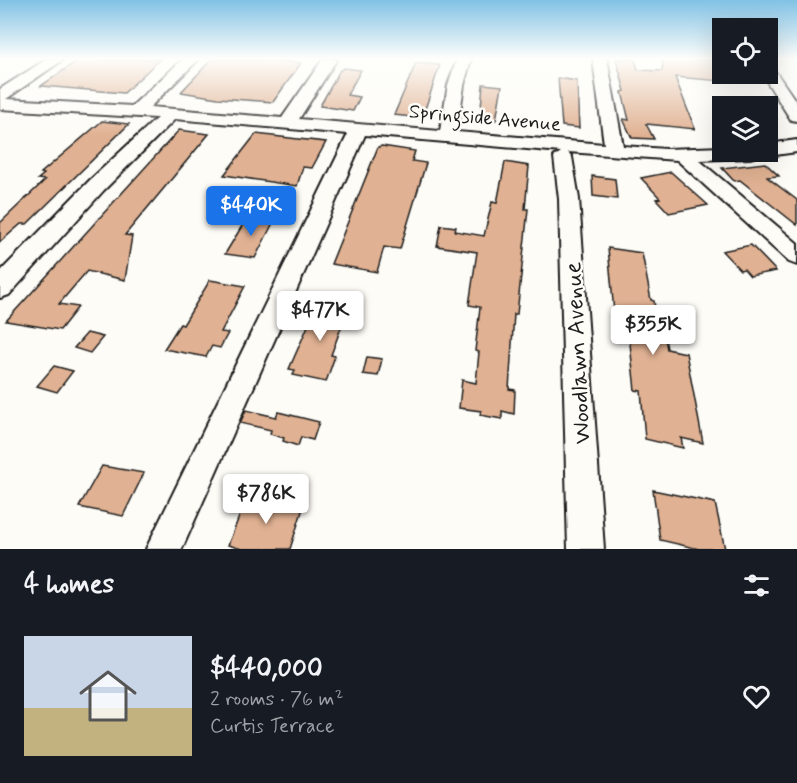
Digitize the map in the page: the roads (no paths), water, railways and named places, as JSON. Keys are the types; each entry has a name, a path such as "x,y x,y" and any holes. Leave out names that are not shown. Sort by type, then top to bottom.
{"street":[{"path":"0,96 18,85"},
{"path":"136,111 164,85"},
{"path":"287,124 313,85"},
{"path":"448,136 456,85"},
{"path":"604,85 614,150"},
{"path":"777,85 797,116"},
{"name":"Springside Avenue","path":"0,104 136,111 683,156 712,154"},
{"path":"0,288 97,185 171,114"},
{"path":"164,549 359,130"},
{"path":"778,149 797,146"},
{"path":"683,156 797,256"},
{"name":"Woodlawn Avenue","path":"563,157 569,199 586,549"}]}
